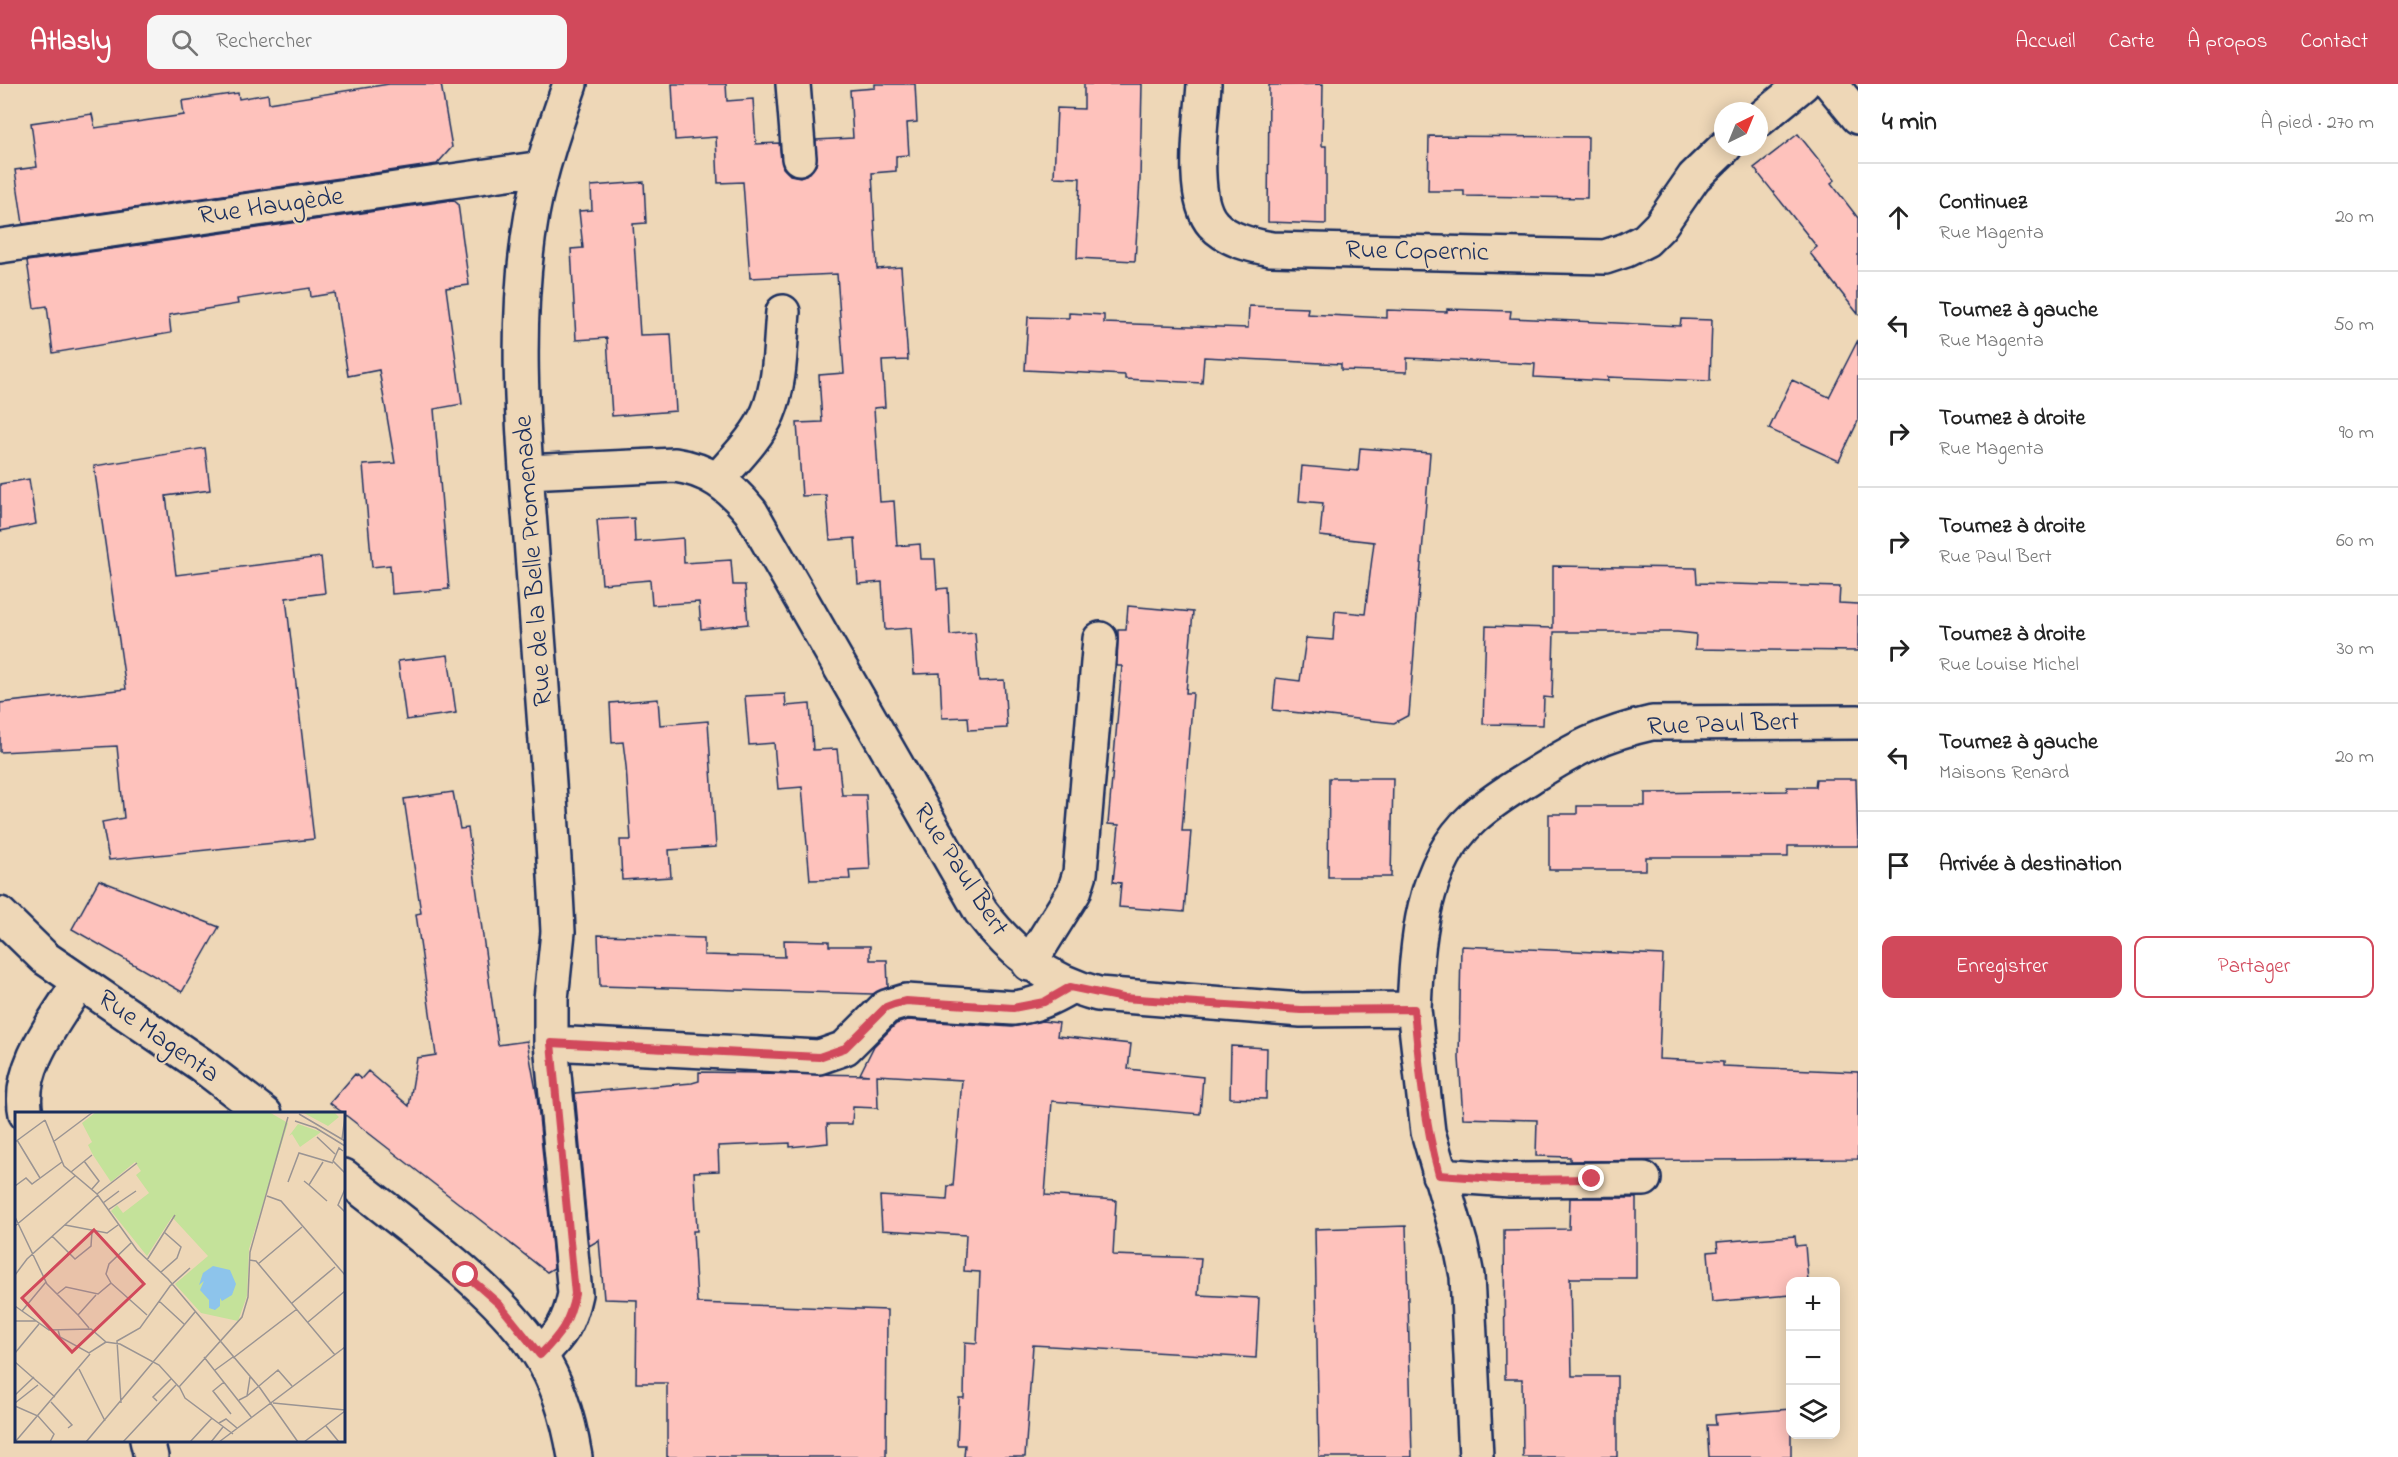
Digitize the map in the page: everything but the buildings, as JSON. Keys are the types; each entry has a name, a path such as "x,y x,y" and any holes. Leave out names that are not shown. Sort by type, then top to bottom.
{"street":[{"name":"Rue de la Belle Promenade","path":"551,1043 551,999 558,932 526,472 522,368 525,274 532,215 542,168 570,84"},
{"path":"794,84 799,158"},
{"name":"Rue Copernic","path":"1204,84 1199,190 1203,208 1213,224 1229,236 1248,244 1271,249 1605,256 1626,250 1646,240 1660,226 1694,177 1716,156"},
{"path":"1768,113 1803,84"},
{"path":"1831,84 1858,117"},
{"name":"Rue Haugède","path":"0,246 542,168"},
{"path":"718,479 753,438 768,414 775,393 783,312"},
{"name":"Rue Paul Bert","path":"526,472 675,465 697,468 718,479 738,495 751,512 975,902 997,933 1029,964 1070,987 1123,998 1278,1008 1414,1009 1417,948 1435,875 1458,834 1500,796 1582,745 1623,729 1652,723 1858,722"},
{"path":"1029,964 1074,892 1080,873 1100,639"},
{"name":"Rue Magenta","path":"0,914 34,949 79,983 200,1064 264,1112"},
{"path":"26,1112 23,1102 34,1058 79,983"},
{"path":"540,1355 558,1337 570,1318 575,1294 551,1043 819,1057 845,1048 886,1007 894,1004 906,1001 1013,1008 1044,1002 1070,987"},
{"path":"1414,1009 1424,1110 1467,1276 1476,1457"},
{"path":"1439,1175 1510,1180 1644,1179"},
{"path":"345,1177 499,1304 540,1355 566,1414 575,1457"},
{"path":"147,1442 151,1457"}],"route":[{"path":"466,1275 499,1304 519,1326 540,1355 558,1337 570,1318 575,1294 551,1043 819,1057 845,1048 886,1007 894,1004 906,1001 1013,1008 1044,1002 1070,987 1123,998 1301,1010 1414,1009 1421,1087 1428,1132 1439,1175 1510,1180 1592,1179"}]}
